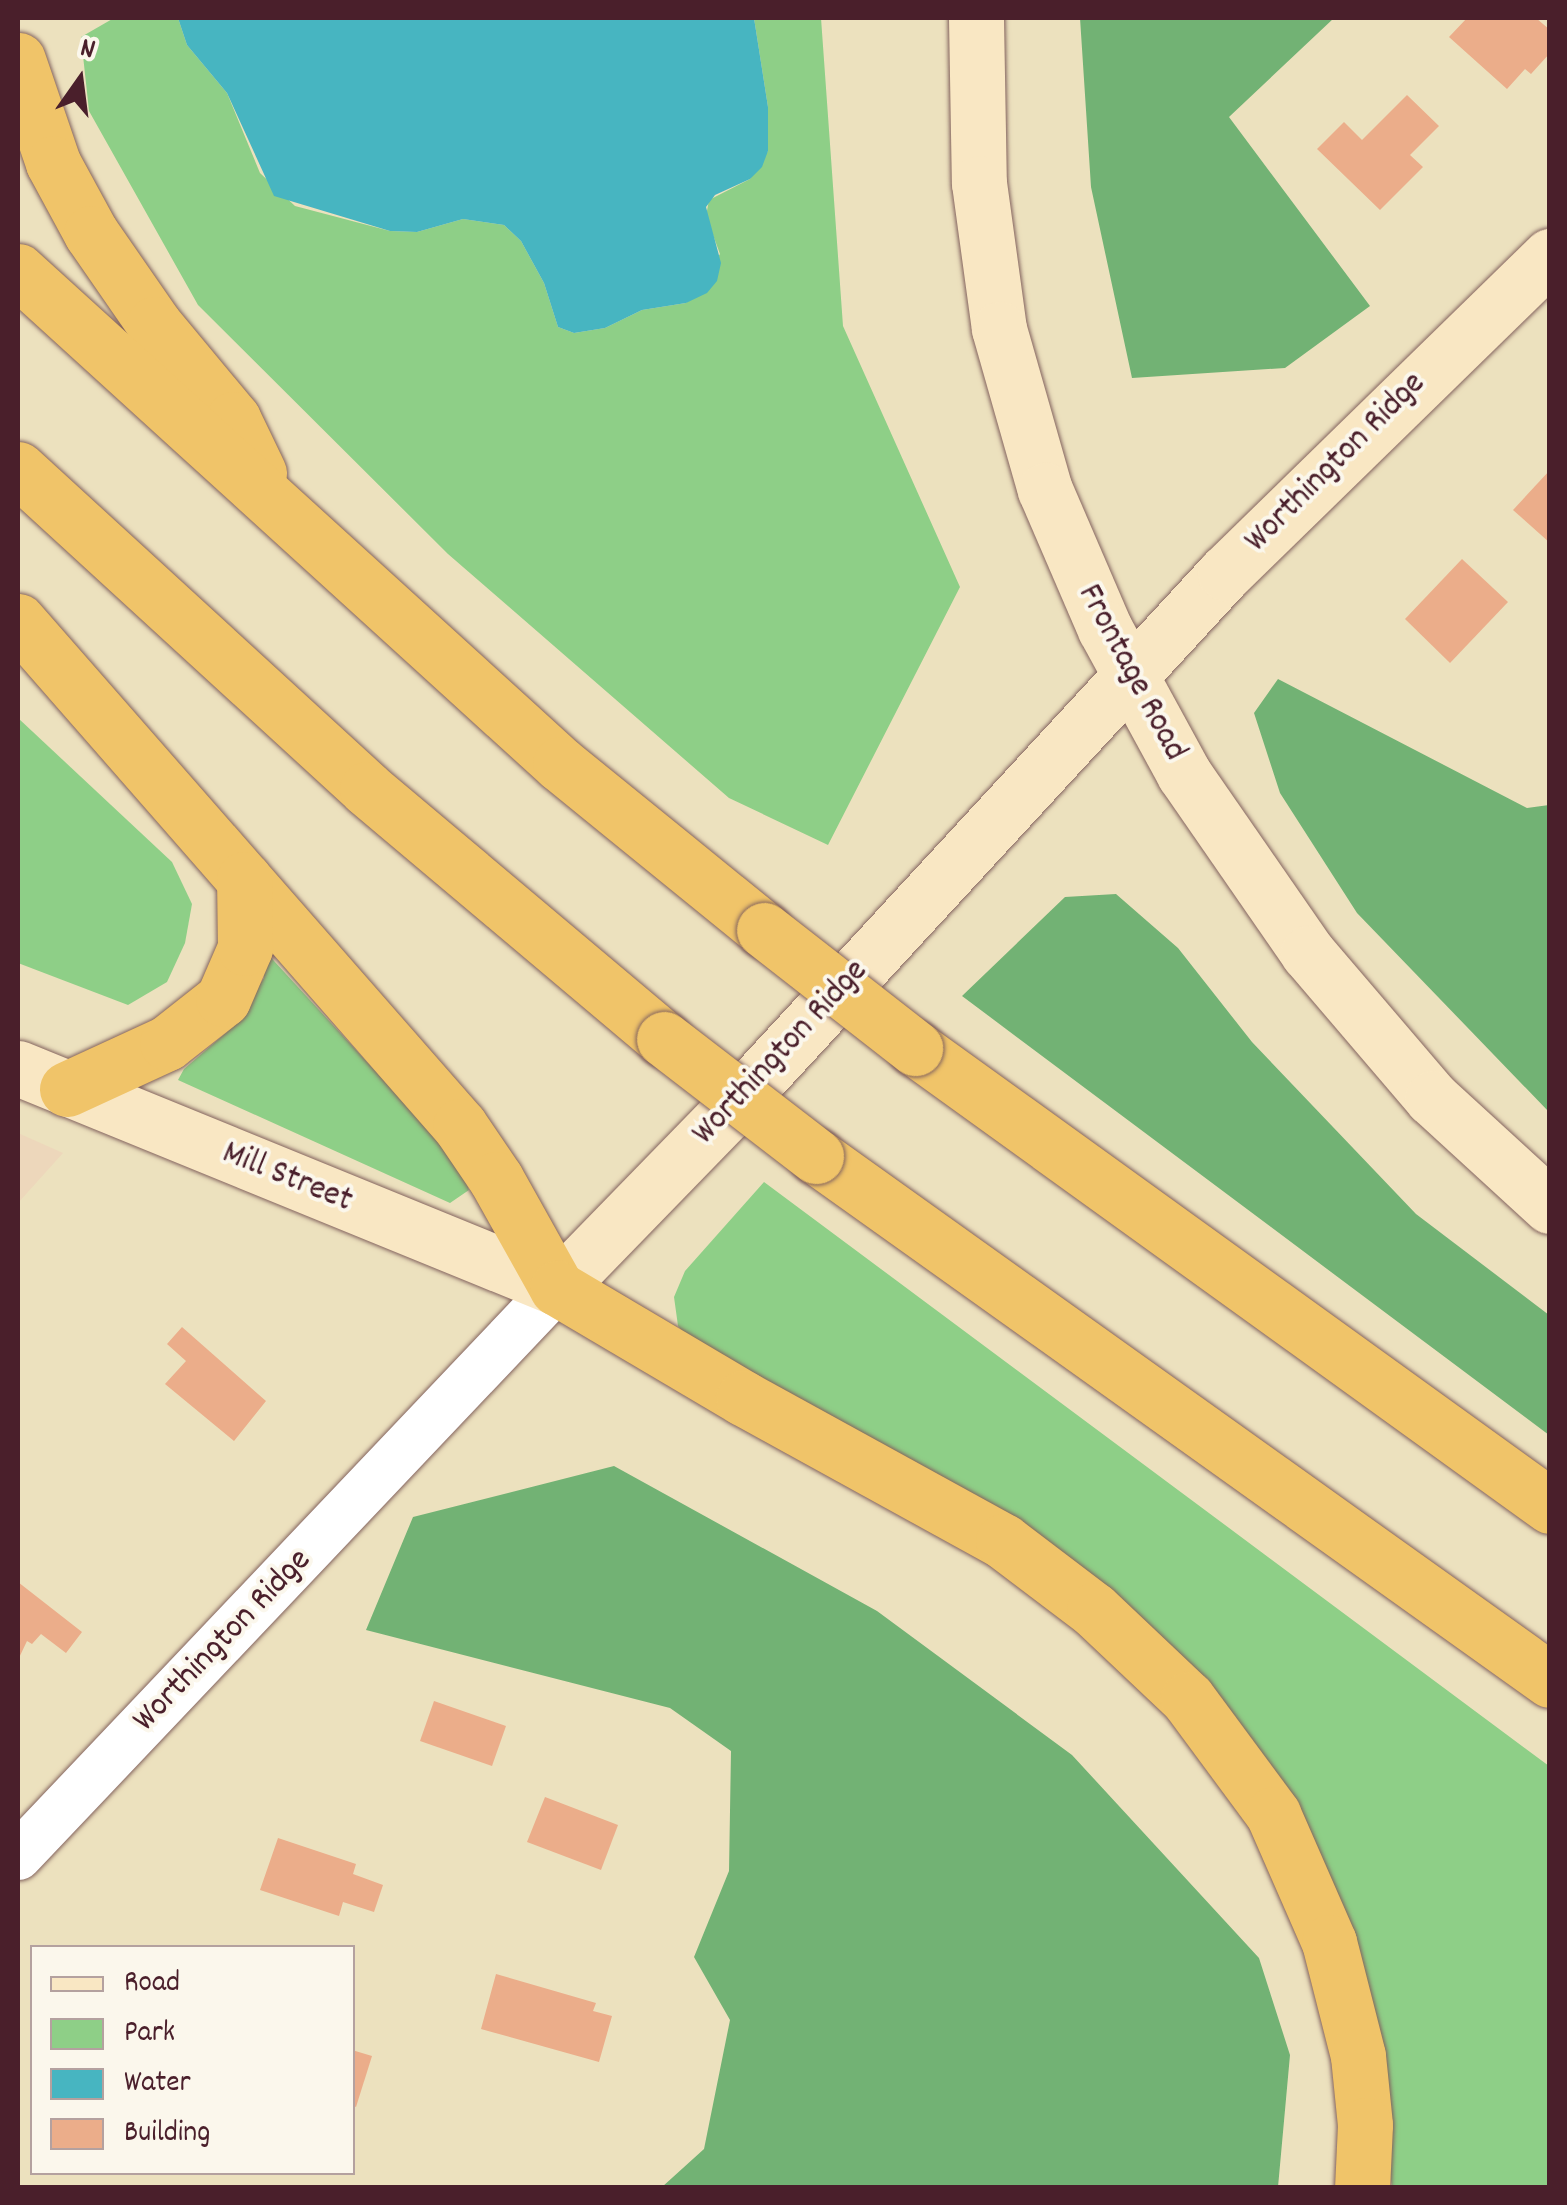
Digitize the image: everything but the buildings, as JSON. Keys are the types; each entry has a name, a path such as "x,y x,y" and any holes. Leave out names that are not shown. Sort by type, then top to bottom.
{"highway":[{"path":"18,60 53,163 91,233 154,324 233,419 276,508"},
{"path":"18,272 560,764 764,930 915,1048 1550,1506"},
{"path":"18,469 367,789 664,1039 816,1156 1550,1680"},
{"path":"18,621 460,1126 496,1179 557,1288 743,1398 1002,1541 1094,1610 1188,1699 1273,1814 1329,1942 1358,2056 1365,2125 1362,2188"},
{"path":"67,1089 167,1043 223,999 245,948 244,879"}],"main road":[{"name":"Frontage Road","path":"976,18 983,228 1005,354 1045,490 1080,576 1128,675 1203,805 1327,978 1441,1108 1550,1206"},
{"name":"Worthington Ridge","path":"557,1288 727,1112 1128,675 1284,512 1550,256"},
{"name":"Mill Street","path":"18,1068 557,1288"}],"street":[{"name":"Worthington Ridge","path":"18,1856 557,1288"}],"shaded area":[{"path":"18,1133 63,1153 18,1203"}],"green space":[{"path":"114,18 178,18 187,45 227,93 260,173 295,206 390,231 417,232 463,219 504,225 521,241 544,283 558,327 574,333 605,328 642,310 686,303 720,254 706,216 709,200 750,179 768,151 768,107 754,18 821,18 843,326 960,587 828,845 729,798 448,554 198,305 89,111 81,37"},
{"path":"1080,18 1334,18 1229,117 1370,306 1285,368 1132,378 1091,187"},
{"path":"1278,679 1527,808 1549,805 1549,1112 1357,913 1280,793 1254,713"},
{"path":"18,718 172,862 192,904 185,943 167,982 128,1005 18,963"},
{"path":"1116,894 1178,948 1252,1042 1416,1214 1549,1315 1549,1435 962,996 1065,897"},
{"path":"263,949 458,1161 469,1190 450,1203 178,1080 184,1069 227,1032 264,978"},
{"path":"764,1182 1549,1766 1549,2187 1392,2187 1372,2043 1221,1711 702,1353 678,1326 674,1297 685,1271"},
{"path":"614,1466 877,1611 1072,1755 1259,1958 1290,2055 1278,2187 662,2187 704,2149 730,2020 694,1957 729,1871 731,1751 670,1708 366,1630 413,1517"}],"water":[{"path":"178,18 754,18 768,107 768,151 762,167 750,179 715,195 706,207 721,263 717,281 707,293 686,303 642,310 605,328 574,333 558,327 544,283 521,241 504,225 463,219 417,232 390,231 274,196 227,93 187,45"}]}
